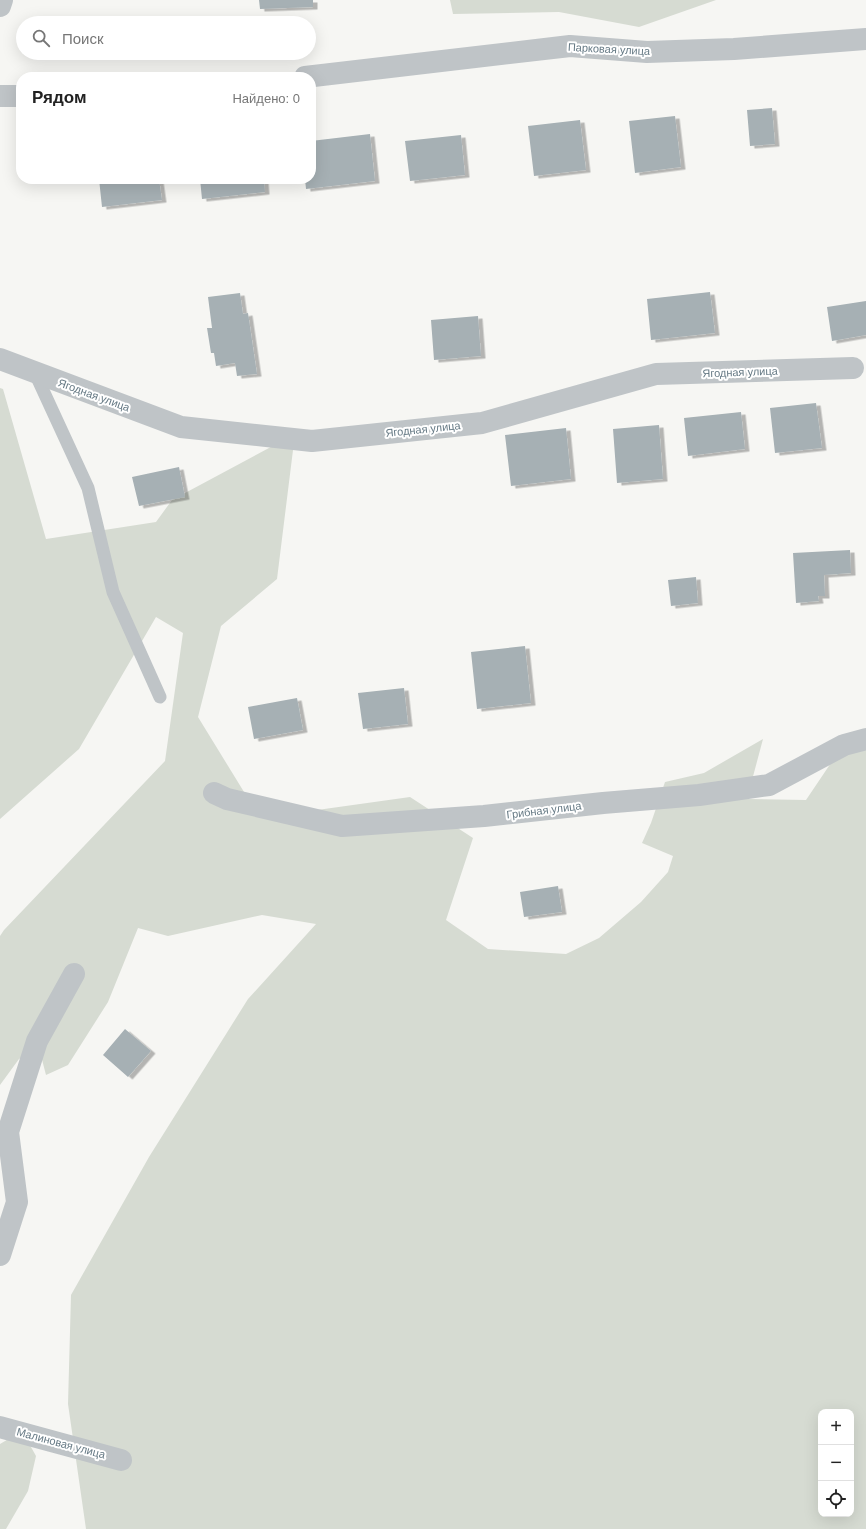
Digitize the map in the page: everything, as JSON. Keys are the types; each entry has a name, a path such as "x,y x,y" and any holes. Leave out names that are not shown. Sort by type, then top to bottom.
{"street":[{"path":"0,6 2,0"},
{"name":"Парковая улица","path":"316,76 570,46 647,52 734,50 866,39"},
{"path":"0,96 16,96"},
{"name":"Ягодная улица","path":"0,359 181,427 312,441 482,423 656,374 853,368"},
{"name":"Грибная улица","path":"214,793 227,799 342,826 476,817 603,803 699,795 769,786 844,745 866,739"},
{"path":"0,1255 17,1202 8,1132 37,1041 74,974"},
{"name":"Малиновая улица","path":"0,1427 121,1460"}],"lane":[{"path":"35,373 88,488 113,592 160,697"}],"shaded area":[{"path":"450,0 716,0 639,27 559,12 453,14"},
{"path":"0,388 3,389 46,539 156,522 172,500 295,434 277,579 221,626 198,717 260,818 410,797 473,838 446,920 488,949 566,954 599,938 641,902 668,872 673,856 642,843 651,823 665,782 704,773 763,739 747,799 806,800 839,751 866,744 866,1529 86,1529 68,1404 71,1295 149,1157 248,999 316,924 262,915 168,936 138,928 108,1002 68,1065 46,1075 39,1048 19,1059 0,1085 0,936 4,930 165,761 183,633 156,617 79,749 0,819"},
{"path":"22,1431 36,1456 28,1491 6,1529 0,1529 0,1444"}],"building":[{"path":"259,0 313,0 313,7 260,9"},
{"path":"772,108 775,144 750,146 747,110"},
{"path":"675,116 681,167 635,173 629,121"},
{"path":"580,120 586,170 534,176 528,126"},
{"path":"370,134 375,181 306,189 306,184 316,184 316,140"},
{"path":"461,135 465,175 410,181 405,141"},
{"path":"100,184 160,184 162,200 102,207"},
{"path":"200,184 264,184 265,192 202,199"},
{"path":"710,292 715,333 651,340 647,299"},
{"path":"240,293 243,314 248,313 257,374 237,376 235,363 216,366 214,353 211,353 207,328 212,328 208,297"},
{"path":"866,301 866,335 832,341 827,307"},
{"path":"478,316 481,356 434,360 431,320"},
{"path":"816,403 822,448 775,453 770,408"},
{"path":"741,412 745,449 688,456 684,418"},
{"path":"659,425 663,479 617,483 613,429"},
{"path":"566,428 571,479 511,486 505,435"},
{"path":"179,467 185,497 139,506 132,477"},
{"path":"850,550 851,573 824,575 825,596 818,596 819,601 796,603 793,553"},
{"path":"696,577 698,603 671,606 668,580"},
{"path":"525,646 531,703 477,709 471,652"},
{"path":"404,688 408,724 363,729 358,693"},
{"path":"297,698 303,730 254,739 248,707"},
{"path":"558,886 562,912 524,917 520,892"},
{"path":"125,1029 151,1051 128,1077 103,1055"}]}
